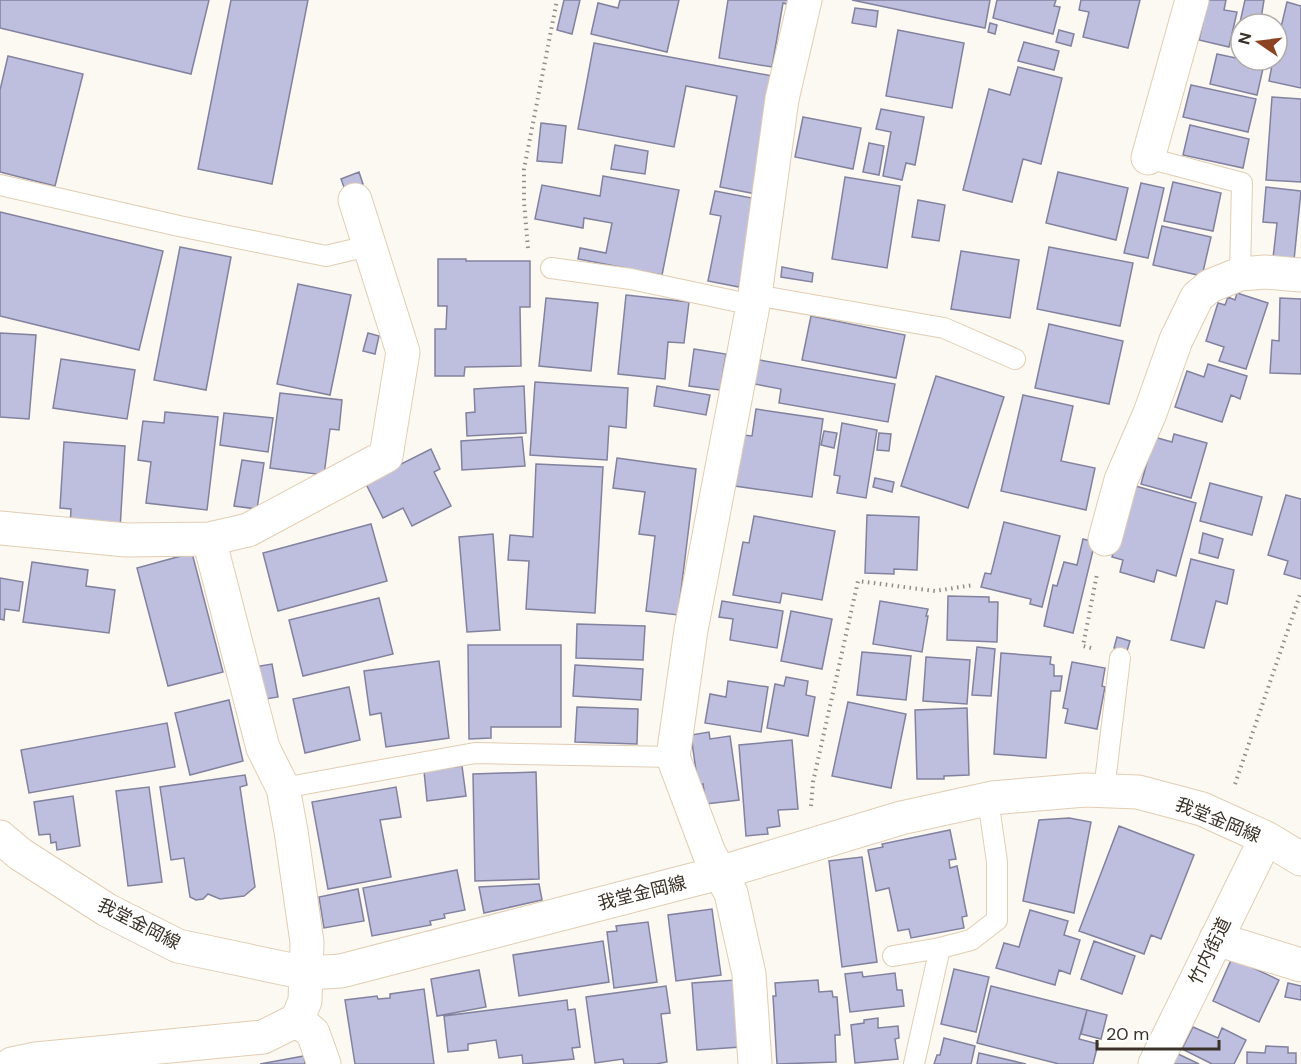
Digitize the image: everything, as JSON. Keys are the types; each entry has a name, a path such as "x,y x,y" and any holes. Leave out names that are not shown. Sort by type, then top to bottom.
{"street":[{"path":"755,1064 749,974 731,893 709,853 673,757 691,630 754,300 782,99 805,0"},
{"path":"1148,158 1192,0"},
{"path":"0,528 126,540 209,539 248,530 386,456 403,352 355,200"},
{"path":"1104,539 1121,480 1150,413 1176,340 1197,297 1210,286 1240,274 1265,272 1301,275"},
{"path":"12,1064 36,1059 263,1037 297,1020 305,1001 307,942 283,788 263,748 209,539"},
{"name":"我堂金岡線","path":"0,837 20,854 107,910 178,946 306,973 341,971 719,873 901,818 988,799 1085,790 1138,792 1202,809 1266,838 1301,859"},
{"name":"竹内街道","path":"1155,1064 1266,838"},
{"path":"1216,939 1301,965"},
{"path":"297,1020 313,1034 324,1064"}],"lane":[{"path":"1148,158 1242,183 1240,274"},
{"path":"0,185 179,226 326,256 368,246"},
{"path":"551,268 944,328 1015,359"},
{"path":"1104,790 1120,658"},
{"path":"283,788 476,753 673,757"},
{"path":"893,956 971,940 997,920 997,862 988,799"},
{"path":"914,1064 939,948"}],"path":[{"path":"551,268 528,249 524,170 557,0"},
{"path":"1104,539 1083,646 1120,658"},
{"path":"809,846 813,783 858,581 935,591 973,585"},
{"path":"1222,818 1301,592"}],"building":[{"path":"0,0 209,0 191,74 0,28"},
{"path":"231,0 308,0 272,184 198,169"},
{"path":"564,0 580,0 572,34 557,30"},
{"path":"620,0 679,0 667,52 591,34 598,3 618,8"},
{"path":"728,0 794,0 793,6 783,3 772,67 719,58"},
{"path":"852,0 990,0 985,28"},
{"path":"997,0 1056,0 1054,6 1060,7 1053,34 993,18"},
{"path":"1081,0 1140,0 1128,48 1083,37 1089,12 1079,10"},
{"path":"1208,0 1226,0 1224,10 1237,12 1229,12 1229,47 1199,40"},
{"path":"1245,0 1264,0 1262,12 1242,12"},
{"path":"1287,2 1301,6 1301,88 1269,81 1271,72 1289,72 1289,12 1285,12"},
{"path":"855,8 878,11 876,27 852,23"},
{"path":"990,23 997,25 995,34 988,32"},
{"path":"898,30 964,43 952,108 886,96"},
{"path":"1059,30 1074,34 1071,46 1056,42"},
{"path":"1024,42 1059,51 1054,70 1018,61"},
{"path":"594,43 778,77 756,194 720,187 737,96 686,86 674,147 578,129"},
{"path":"1217,54 1229,56 1229,72 1262,72 1257,95 1210,84"},
{"path":"8,56 83,74 55,186 0,172 0,90"},
{"path":"1018,67 1062,78 1041,164 1023,159 1012,202 963,190 989,89 1010,95"},
{"path":"1191,85 1256,99 1248,132 1183,117"},
{"path":"1272,97 1301,99 1301,182 1266,180"},
{"path":"881,109 924,117 915,165 906,163 902,180 883,176 891,132 876,129"},
{"path":"803,117 861,128 853,169 795,157"},
{"path":"541,123 566,126 562,163 537,161"},
{"path":"1190,125 1249,139 1243,168 1183,155"},
{"path":"869,143 884,146 879,175 863,172"},
{"path":"615,145 648,151 645,174 611,169"},
{"path":"359,172 363,184 345,190 341,179"},
{"path":"1058,172 1128,188 1116,240 1046,223"},
{"path":"603,176 679,190 662,275 578,259 580,248 606,253 612,223 584,218 583,228 535,219 542,185 600,196"},
{"path":"845,177 900,186 887,268 832,259"},
{"path":"1173,182 1221,193 1213,231 1164,221"},
{"path":"1141,183 1164,188 1148,258 1124,253"},
{"path":"1266,187 1301,191 1294,260 1273,258 1277,223 1263,222"},
{"path":"715,191 757,199 739,287 708,281 721,216 710,214"},
{"path":"918,200 945,205 939,241 912,237"},
{"path":"0,212 163,251 139,350 0,316"},
{"path":"1162,226 1211,237 1202,276 1153,265"},
{"path":"180,247 231,257 206,390 154,380"},
{"path":"1049,247 1133,263 1120,326 1037,309"},
{"path":"961,251 1019,260 1010,318 951,309"},
{"path":"438,259 530,261 530,307 520,307 521,366 465,367 464,376 435,376 435,329 446,329 447,306 438,306"},
{"path":"782,267 813,273 812,282 781,277"},
{"path":"298,284 351,295 330,395 277,384"},
{"path":"1237,293 1268,303 1246,369 1219,361 1224,347 1206,341 1218,303 1225,305 1228,297 1235,300"},
{"path":"626,295 689,302 684,343 668,342 665,379 618,374"},
{"path":"546,298 598,303 591,371 539,366"},
{"path":"1280,298 1301,299 1301,374 1270,373 1272,340 1279,341"},
{"path":"811,316 905,335 896,378 802,360"},
{"path":"1049,324 1123,341 1109,404 1035,388"},
{"path":"0,333 36,335 29,419 0,417"},
{"path":"368,333 379,336 375,354 363,351"},
{"path":"694,349 726,354 720,390 689,386"},
{"path":"61,359 135,370 127,419 53,408"},
{"path":"754,359 895,384 888,422 779,403 781,389 749,383"},
{"path":"1208,364 1247,376 1240,399 1231,395 1222,422 1175,407 1187,371 1204,377"},
{"path":"936,376 1004,397 968,508 901,486"},
{"path":"535,382 628,388 626,428 609,426 607,460 530,455"},
{"path":"524,386 526,433 467,436 466,413 475,412 474,389"},
{"path":"657,386 710,395 706,415 654,406"},
{"path":"280,393 342,400 339,430 330,429 324,475 270,468"},
{"path":"1023,395 1073,406 1061,461 1095,468 1086,510 1001,491"},
{"path":"756,409 823,419 812,497 735,486 743,435 752,436"},
{"path":"165,412 218,417 207,510 146,503 151,462 138,460 143,421 164,423"},
{"path":"224,413 273,418 268,452 220,445"},
{"path":"842,423 877,430 866,498 837,493 840,476 834,475"},
{"path":"824,431 837,433 834,448 821,445"},
{"path":"879,433 891,434 889,451 877,450"},
{"path":"1174,434 1207,443 1191,498 1141,484 1154,437 1172,442"},
{"path":"522,437 525,466 462,470 461,441"},
{"path":"64,442 125,446 120,529 70,526 71,509 60,508"},
{"path":"431,449 440,469 434,472 451,506 412,526 403,508 383,518 365,482"},
{"path":"617,458 696,469 678,615 646,611 655,536 639,534 645,492 613,488"},
{"path":"242,460 264,463 257,509 234,506"},
{"path":"536,464 603,467 595,613 526,609 529,561 508,560 510,535 533,537"},
{"path":"875,478 894,482 892,492 873,487"},
{"path":"1210,483 1262,497 1252,535 1200,521"},
{"path":"1132,485 1196,503 1176,576 1157,570 1154,582 1120,572 1123,560 1112,557"},
{"path":"1286,495 1301,499 1301,579 1284,574 1288,561 1268,555"},
{"path":"867,515 919,517 917,570 894,569 894,574 865,573"},
{"path":"754,516 835,531 822,600 782,593 780,603 733,595 743,542 749,543"},
{"path":"1004,522 1060,536 1042,607 1030,604 1031,599 981,587 985,573 991,574"},
{"path":"371,524 387,581 278,611 263,553"},
{"path":"1203,533 1223,539 1218,558 1199,553"},
{"path":"493,534 500,630 467,632 459,537"},
{"path":"1083,539 1095,542 1073,633 1044,626 1053,585 1057,586 1064,562 1077,565"},
{"path":"192,553 223,672 168,686 137,568"},
{"path":"1191,559 1234,570 1227,604 1216,601 1204,648 1171,640"},
{"path":"32,562 88,570 86,586 115,590 109,633 23,622"},
{"path":"0,578 23,582 19,611 5,609 4,620 0,619"},
{"path":"948,596 989,597 989,602 998,602 997,642 947,640"},
{"path":"379,598 393,654 303,676 289,620"},
{"path":"722,601 783,611 777,648 730,640 733,619 719,617"},
{"path":"880,601 928,609 922,652 873,644"},
{"path":"791,611 832,619 822,669 781,661"},
{"path":"577,624 645,626 643,660 576,658"},
{"path":"1117,637 1130,641 1127,651 1114,648"},
{"path":"468,645 561,645 561,727 491,727 491,738 469,739"},
{"path":"977,647 995,649 991,696 972,695"},
{"path":"862,652 911,656 906,700 857,695"},
{"path":"1001,653 1051,657 1050,664 1054,665 1054,676 1062,676 1060,691 1051,691 1046,758 994,754"},
{"path":"926,657 970,660 967,704 923,701"},
{"path":"439,661 449,738 386,747 381,713 370,715 364,671"},
{"path":"1072,662 1105,668 1102,686 1105,687 1097,729 1065,723 1068,709 1063,708"},
{"path":"272,664 278,697 260,700 254,667"},
{"path":"575,665 643,669 641,700 573,696"},
{"path":"786,677 808,681 806,695 815,697 808,736 767,728 775,684 784,686"},
{"path":"728,681 768,687 761,732 705,723 710,694 726,697"},
{"path":"349,687 360,740 305,753 293,699"},
{"path":"229,700 243,761 190,775 175,713"},
{"path":"848,702 906,714 891,788 832,776"},
{"path":"577,707 638,709 637,744 575,742"},
{"path":"967,708 969,775 944,776 944,779 917,779 915,710"},
{"path":"167,723 175,767 29,793 21,750"},
{"path":"709,732 710,739 730,736 739,800 706,804 703,784 698,785 691,735"},
{"path":"792,740 798,809 778,810 780,826 767,828 768,834 746,836 739,745"},
{"path":"462,766 466,796 427,801 424,771"},
{"path":"536,772 539,879 475,881 473,774"},
{"path":"245,775 247,785 240,787 255,887 244,896 220,899 208,894 203,899 196,900 190,897 184,858 171,860 160,787"},
{"path":"149,787 162,882 128,886 116,791"},
{"path":"396,787 401,817 380,820 391,877 328,889 312,802"},
{"path":"73,796 80,846 57,850 56,842 51,843 50,834 39,835 34,802"},
{"path":"1069,818 1091,822 1074,913 1023,901 1039,820"},
{"path":"1119,826 1194,855 1161,939 1151,935 1144,954 1079,931"},
{"path":"950,830 956,859 949,860 950,868 957,866 967,916 962,917 964,928 911,938 909,929 898,931 889,888 876,891 868,850 883,847 882,844"},
{"path":"862,857 877,962 842,967 829,861"},
{"path":"457,870 465,910 444,914 445,918 430,921 431,925 372,936 363,888"},
{"path":"539,884 542,900 484,913 479,887"},
{"path":"358,889 364,921 324,928 319,897"},
{"path":"712,909 721,975 676,981 668,915"},
{"path":"1030,910 1068,921 1064,935 1080,940 1070,974 1059,970 1055,985 996,968 1004,943 1019,947"},
{"path":"648,922 657,982 614,988 607,932 617,931 616,926"},
{"path":"603,941 609,982 519,996 513,955"},
{"path":"1094,941 1135,956 1122,994 1081,979"},
{"path":"1232,958 1279,980 1259,1022 1213,1001"},
{"path":"954,969 989,977 976,1032 941,1024"},
{"path":"479,970 486,1007 437,1016 431,979"},
{"path":"862,972 863,977 895,973 897,990 902,990 904,1006 850,1012 845,974"},
{"path":"736,980 741,1047 697,1050 692,983"},
{"path":"818,980 819,992 832,991 833,997 837,997 840,1035 835,1035 836,1062 777,1064 773,996 776,996 775,983"},
{"path":"1288,983 1301,986 1301,1000 1285,997"},
{"path":"666,986 670,1013 661,1014 667,1062 624,1064 623,1059 595,1063 586,997"},
{"path":"991,986 1087,1010 1079,1039 1098,1044 1093,1064 1059,1064 977,1043"},
{"path":"424,989 434,1064 355,1064 345,1000 377,996 378,999 390,998 390,994"},
{"path":"567,1000 568,1010 575,1009 580,1047 572,1048 574,1059 523,1064 522,1055 499,1058 496,1040 468,1044 468,1050 448,1052 444,1016"},
{"path":"1087,1010 1107,1015 1101,1039 1081,1034"},
{"path":"878,1018 878,1028 898,1026 899,1038 895,1039 898,1059 855,1063 851,1025"},
{"path":"1193,1027 1218,1038 1222,1028 1246,1040 1234,1064 1212,1064 1182,1049"},
{"path":"944,1038 975,1046 971,1064 934,1064 937,1055 940,1055"},
{"path":"1266,1046 1288,1047 1288,1053 1296,1053 1296,1064 1247,1064 1247,1052 1265,1053"},
{"path":"979,1053 1026,1064 977,1064"},
{"path":"1176,1053 1199,1064 1171,1064"},
{"path":"304,1056 305,1064 260,1064"}]}
